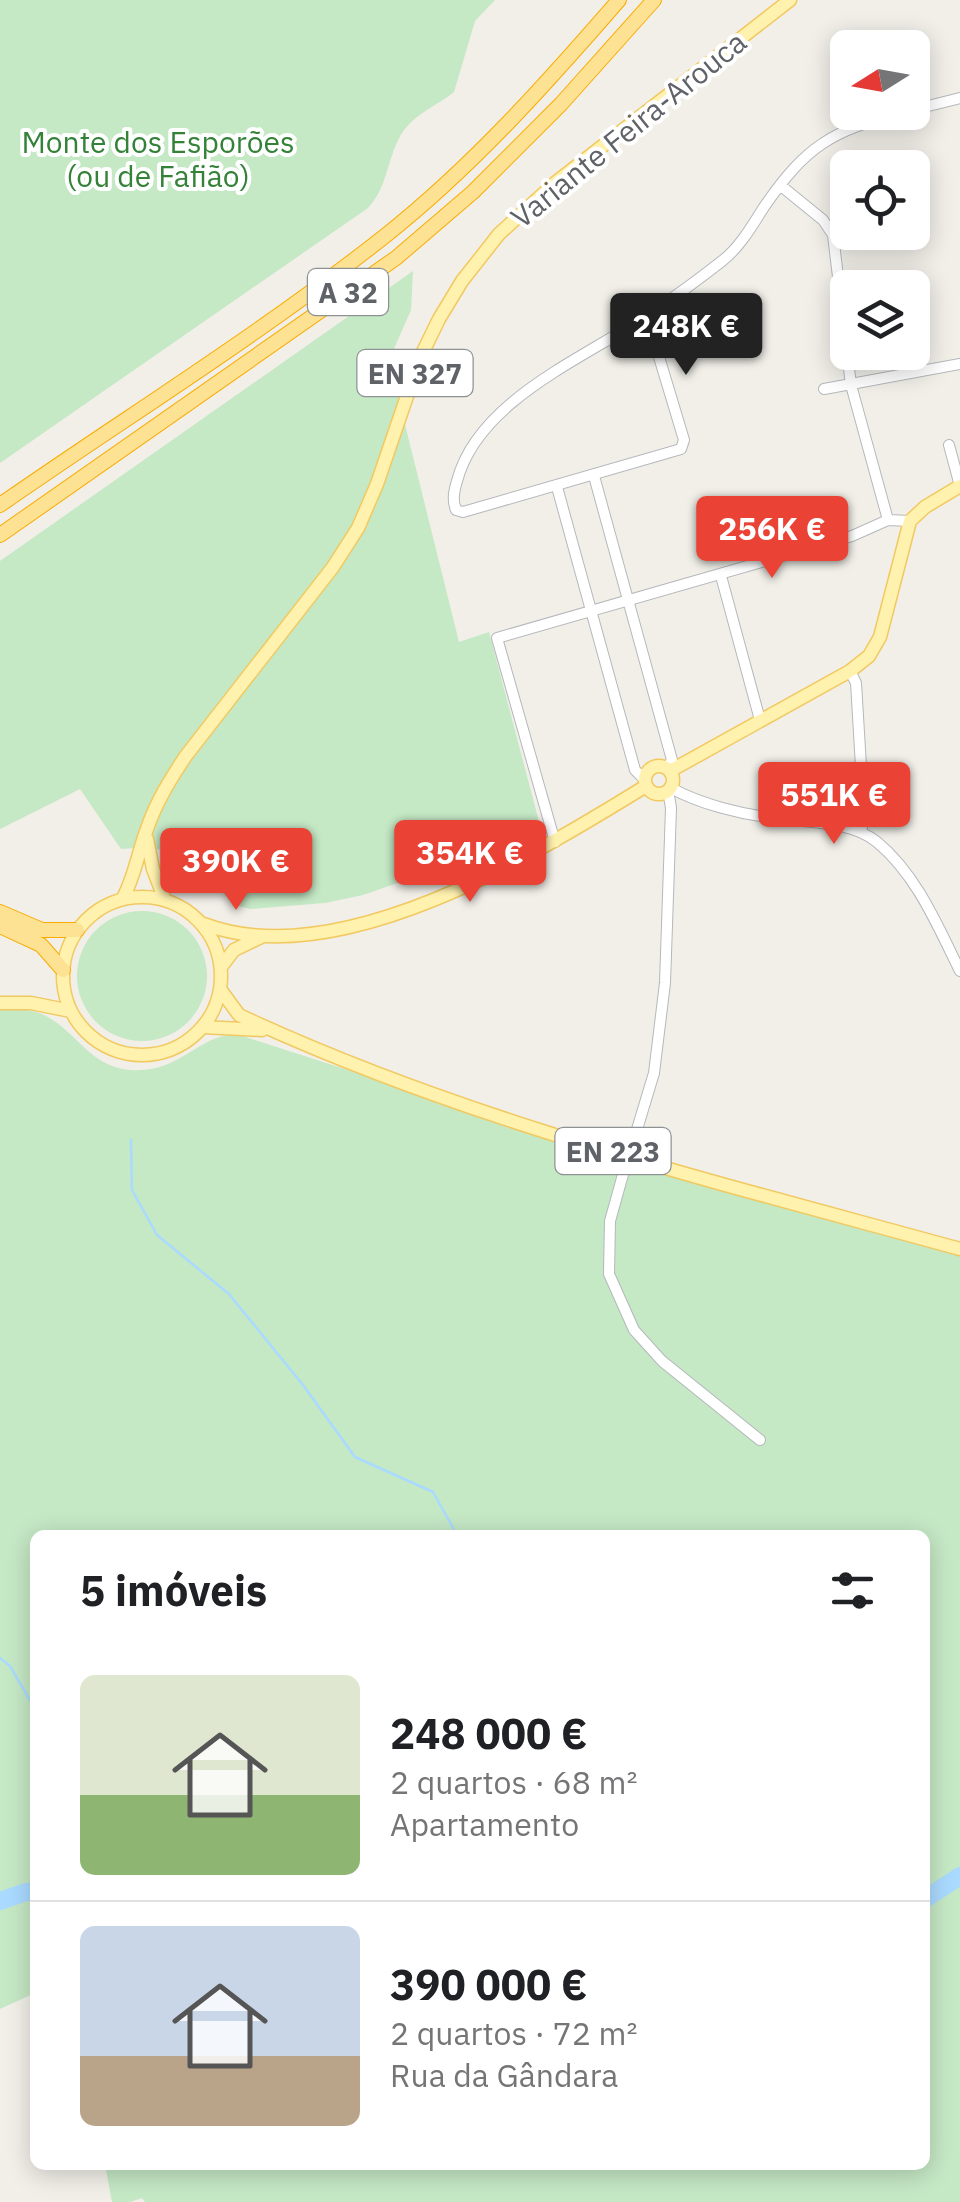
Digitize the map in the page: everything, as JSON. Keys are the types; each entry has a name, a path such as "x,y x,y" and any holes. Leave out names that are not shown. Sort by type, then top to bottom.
{"highway":[{"name":"A 32","path":"0,505 298,301 386,236 454,177 546,84 619,0"},
{"name":"A 32","path":"0,535 396,258 473,192 654,0"},
{"path":"0,912 42,930 77,930"},
{"path":"0,926 42,945 63,977"}],"main road":[{"name":"Variante Feira-Arouca","path":"123,898 166,786 185,756 334,567 358,528 429,338 479,257 555,183 790,0"},
{"path":"201,922 229,933 263,936 336,930 377,920 555,842 645,782 647,771 654,766 669,770 850,671 868,656 880,636 910,521 960,486"},
{"path":"645,782 656,794 669,789 669,770"},
{"path":"146,832 153,869 166,900"},
{"path":"152,896 166,900 201,922 214,944 221,968 220,989 203,1027 181,1046 168,1051 126,1054 88,1034 71,1011 63,977 70,942 97,910 123,898 152,896"},
{"path":"221,968 234,950 263,936"},
{"path":"30,1003 47,997 63,977"},
{"name":"EN 223","path":"220,989 239,1015 467,1106 671,1169 960,1248"},
{"path":"0,1004 30,1003 71,1011"},
{"name":"EN 223","path":"203,1027 274,1031"}],"street":[{"path":"930,106 960,98"},
{"path":"647,316 684,446 557,487 463,512 456,510 453,502 460,469 480,434 533,388 647,316 728,256 802,159 846,130"},
{"path":"780,186 823,220 833,235 850,385 888,520"},
{"path":"824,389 960,364"},
{"path":"948,445 960,486"},
{"path":"594,476 672,760 669,770"},
{"path":"557,487 635,770 645,782"},
{"path":"555,842 497,638 721,576 852,536 888,520 910,521"},
{"path":"721,576 760,720"},
{"path":"850,671 856,683 864,816 861,832"},
{"path":"760,1440 662,1361 634,1330 609,1274 610,1221 654,1073 665,983 669,789 768,818 861,832 877,842 927,904 960,971"}],"green space":[{"name":"Monte dos Esporões (ou de Fafião)","path":"0,0 495,0 475,21 454,92 404,130 380,190 368,208 0,463"},
{"path":"413,271 411,310 389,360 459,642 489,632 542,833 363,895 325,903 250,909 235,905 204,873 175,855 151,847 121,849 80,789 0,829 0,561"},
{"path":"142,911 167,916 188,930 202,951 207,976 202,1001 188,1022 167,1036 142,1041 117,1036 96,1022 82,1001 77,976 82,951 96,930 117,916"},
{"path":"0,1010 41,1013 104,1062 130,1070 163,1066 212,1040 239,1035 621,1158 960,1255 960,2202 145,2202 142,2198 112,2202 106,2170 930,2170 930,1530 30,1530 30,1995 0,2009"}],"waterway":[{"path":"131,1140 132,1190 157,1235 229,1294 355,1457 433,1492 454,1530"},
{"path":"0,1658 10,1666 30,1700"},
{"path":"930,1896 960,1876"},
{"path":"0,1901 30,1892"}]}
